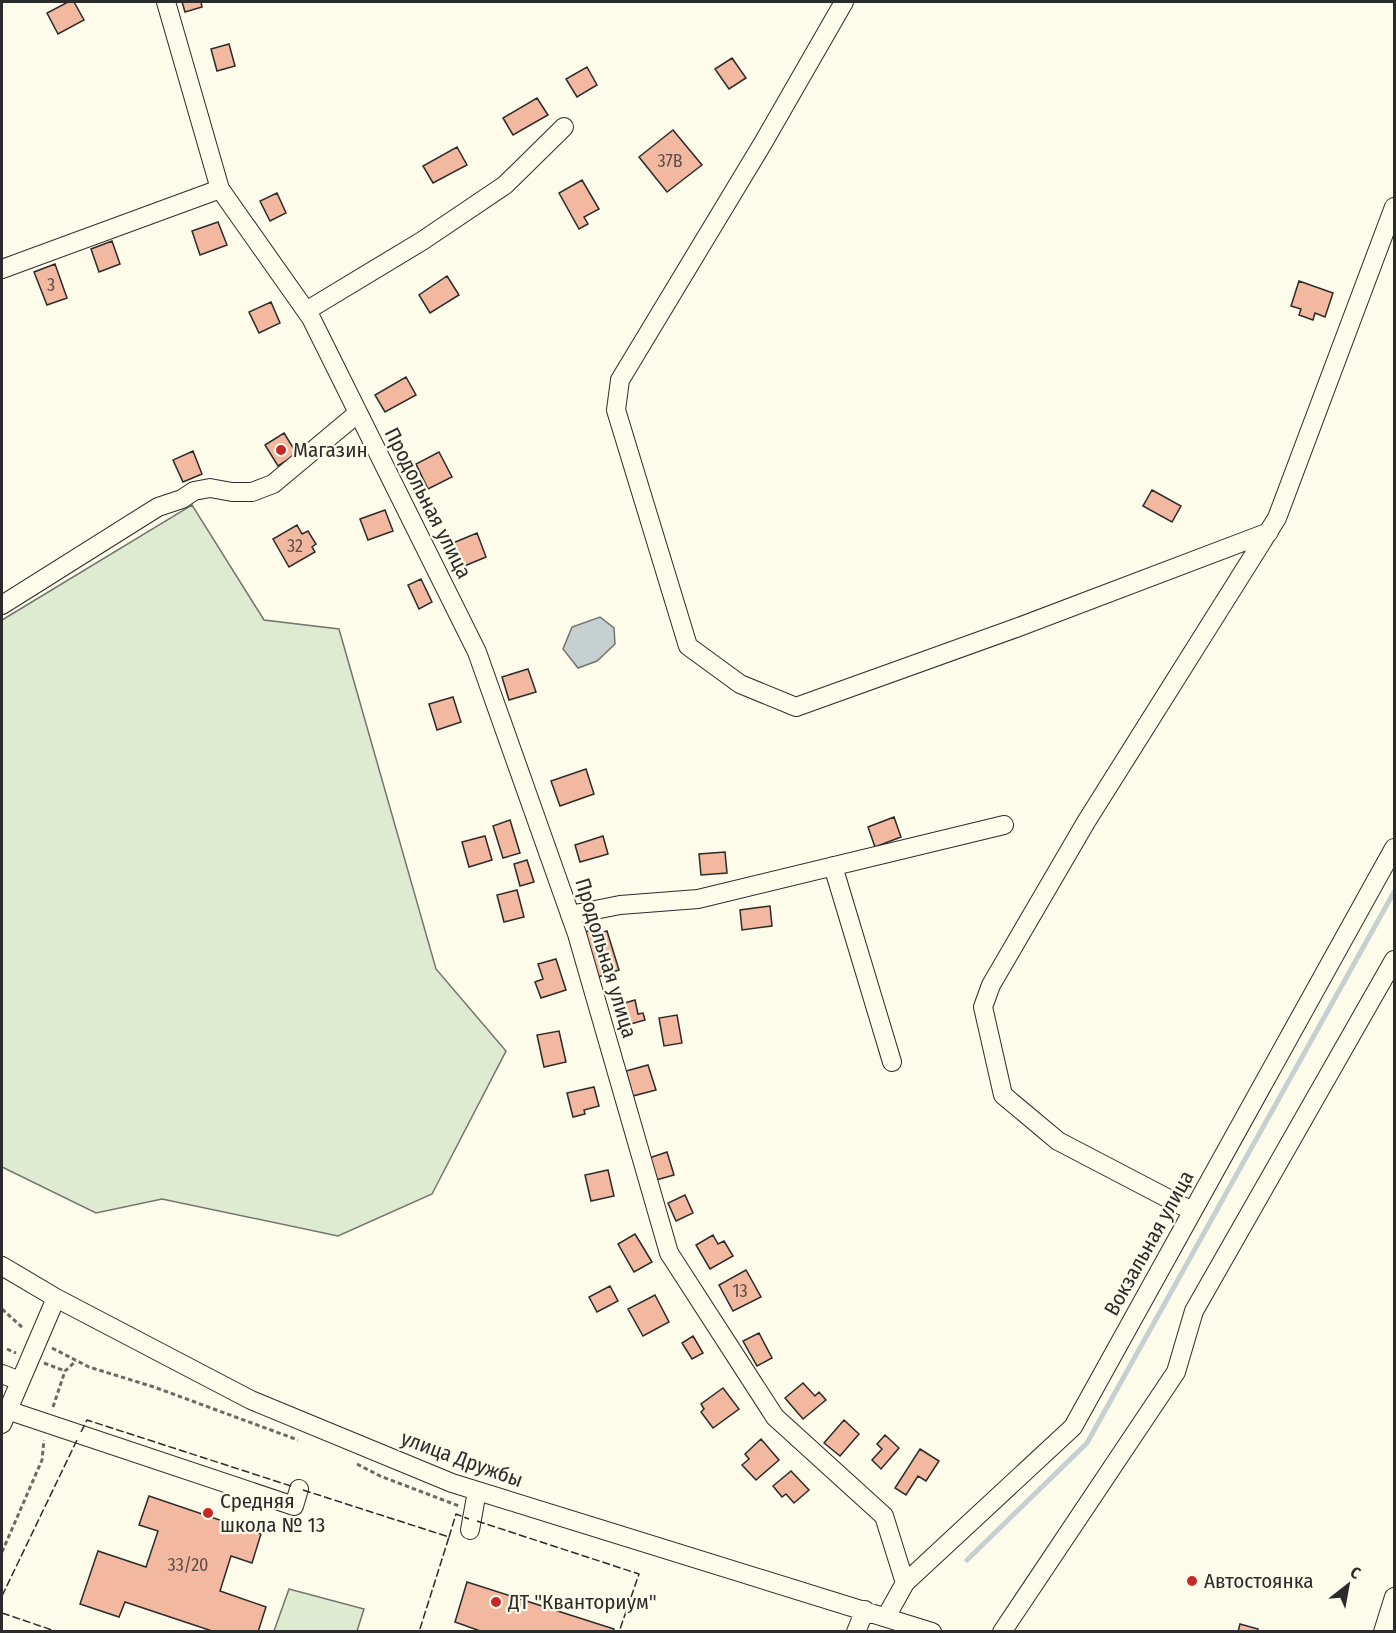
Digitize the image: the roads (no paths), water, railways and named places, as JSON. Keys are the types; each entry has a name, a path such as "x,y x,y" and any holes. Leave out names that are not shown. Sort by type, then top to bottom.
{"street":[{"name":"Продольная улица","path":"166,2 220,189 306,311 477,652 570,915 669,1253 775,1417 884,1516 904,1583"},
{"path":"843,2 763,143 620,380 616,410 688,646 741,684 796,707 1027,624 1269,532"},
{"path":"306,311 422,241 505,185 564,127"},
{"path":"2,269 220,189"},
{"path":"1192,1211 1058,1141 1003,1095 983,1007 991,985 1086,822 1269,532 1292,483 1395,207"},
{"path":"2,604 158,507 182,499 194,491 210,488 232,492 252,492 273,484 358,413"},
{"path":"570,915 620,905 698,899 1004,825"},
{"name":"Вокзальная улица","path":"886,1617 904,1583 1072,1427 1395,848"},
{"path":"833,866 892,1062"},
{"path":"1002,1632 1176,1372 1194,1311 1395,960"},
{"name":"улица Дружбы","path":"2,1266 56,1298 251,1400 477,1491 928,1631"},
{"path":"56,1298 4,1417 48,1424 294,1506 299,1489"},
{"path":"2,1374 20,1381"},
{"path":"472,1522 477,1491"},
{"path":"1383,1632 1395,1597"},
{"path":"856,1632 865,1610"}],"waterway":[{"path":"967,1560 1087,1443 1394,892"}],"place":[{"name":"Магазин","path":"281,450"},
{"name":"Средняя школа № 13","path":"208,1513"},
{"name":"Автостоянка","path":"1192,1581"},
{"name":"ДТ \"Кванториум\"","path":"496,1602"}]}
